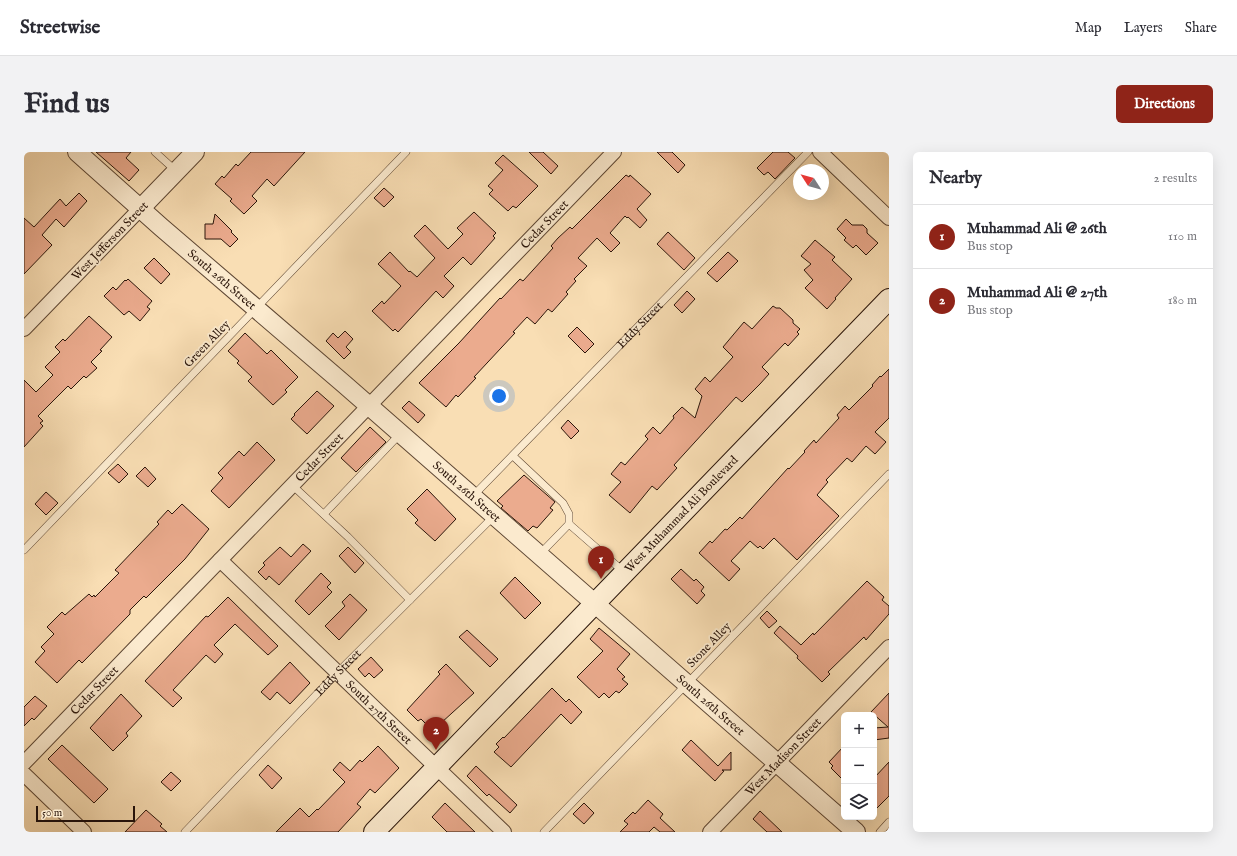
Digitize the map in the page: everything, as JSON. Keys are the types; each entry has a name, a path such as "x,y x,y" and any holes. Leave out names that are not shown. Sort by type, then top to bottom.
{"main road":[{"name":"West Muhammad Ali Boulevard","path":"374,832 587,610 595,605 889,300"}],"street":[{"name":"South 26th Street","path":"77,152 856,832"},
{"name":"West Jefferson Street","path":"24,329 195,152"},
{"name":"Cedar Street","path":"24,763 614,152"},
{"path":"820,152 889,218"},
{"name":"South 27th Street","path":"220,560 504,832"},
{"name":"West Madison Street","path":"710,832 889,647"},
{"path":"24,774 84,832"}],"lane":[{"path":"155,152 177,171"},
{"name":"Green Alley","path":"24,550 406,152"},
{"name":"Eddy Street","path":"473,497 808,152"},
{"path":"324,514 400,434"},
{"path":"513,456 563,503 569,514 569,524 539,555"},
{"name":"Stone Alley","path":"544,832 889,474"},
{"path":"292,485 324,514 410,600"},
{"name":"Eddy Street","path":"185,832 337,673 494,516"},
{"path":"569,524 626,573"},
{"path":"880,832 889,822"}],"building":[{"path":"96,152 131,152 126,158 139,170 129,181"},
{"path":"251,152 305,152 274,186 267,179 252,196 257,201 244,214 230,201 232,199 215,184 222,176 224,178 236,164 238,166"},
{"path":"529,152 543,152 558,166 551,174"},
{"path":"657,152 672,152 685,165 678,173"},
{"path":"773,152 788,152 795,158 775,179 768,172 764,175 757,168"},
{"path":"503,155 538,186 516,208 513,206 508,211 489,194 493,190 488,186 503,170 495,163"},
{"path":"626,175 629,177 630,175 651,194 637,209 647,220 640,228 625,216 610,233 620,243 611,252 597,238 578,258 587,266 574,279 576,281 566,292 568,294 552,312 548,309 535,324 527,317 513,332 515,333 474,377 476,378 458,397 456,395 446,407 419,383 459,343 500,298 501,299 520,279 523,281 553,248 551,246 558,238 570,227 572,229"},
{"path":"384,188 394,197 384,207 374,198"},
{"path":"79,193 87,201 64,227 56,219 42,235 52,245 24,274 24,218 34,227 60,199 66,206"},
{"path":"474,212 496,233 493,236 495,238 471,265 463,257 444,276 454,286 443,298 436,291 398,332 395,329 393,331 372,311 382,301 384,304 401,286 378,264 390,252 409,272 410,271 417,277 435,258 414,236 425,225 448,249 463,234 457,228"},
{"path":"215,214 238,239 230,247 221,239 205,239 205,224 213,224"},
{"path":"846,219 852,225 863,225 867,229 867,233 878,243 866,255 856,245 853,248 844,240 846,238 837,229"},
{"path":"668,232 695,258 684,270 657,244"},
{"path":"815,240 835,257 832,260 852,279 827,309 805,288 813,280 804,270 811,264 801,256"},
{"path":"728,252 738,261 717,282 707,273"},
{"path":"154,258 170,274 161,284 144,268"},
{"path":"128,279 152,301 147,307 150,309 140,321 129,311 124,315 104,296 113,287 116,290 125,280 126,281"},
{"path":"687,291 695,299 682,313 674,305"},
{"path":"773,306 780,308 793,320 793,323 800,329 797,332 799,334 788,346 785,343 762,367 769,374 760,384 742,402 736,397 674,465 677,468 657,490 652,486 630,513 609,495 621,482 611,474 621,462 625,465 648,439 645,436 653,427 660,434 674,418 673,416 682,407 695,418 702,396 695,389 705,377 710,382 733,357 723,347 744,322 752,329"},
{"path":"89,316 112,337 100,350 102,351 91,362 97,368 86,378 84,376 71,389 68,386 38,416 43,421 40,423 43,426 24,447 24,380 36,392 53,375 45,367 60,352 55,347 63,339 65,341"},
{"path":"577,327 594,344 585,353 568,336"},
{"path":"345,331 353,339 346,347 351,352 344,359 326,341 333,333 338,338"},
{"path":"245,333 267,354 271,350 298,377 285,390 287,392 273,405 248,381 252,377 237,363 239,361 228,351"},
{"path":"889,369 889,418 875,432 886,442 875,454 866,446 852,462 847,458 826,480 828,482 817,495 839,516 797,560 774,538 763,549 760,546 758,548 750,541 731,561 740,569 729,581 699,553 710,541 712,543 725,529 727,530 740,517 742,519 788,468 789,469 805,452 804,451 814,440 816,443 839,418 837,415 845,406 849,410 873,386 872,385 880,376 881,377"},
{"path":"317,391 334,406 307,434 291,419 295,415 294,414"},
{"path":"409,401 425,415 418,423 402,408"},
{"path":"568,420 579,431 571,439 561,428"},
{"path":"370,427 386,442 356,472 341,458"},
{"path":"257,442 275,460 229,508 211,491 223,478 218,473 239,451 244,456"},
{"path":"118,464 128,474 119,483 108,473"},
{"path":"145,467 156,479 148,487 136,476"},
{"path":"524,475 555,502 550,508 553,510 537,528 533,526 528,531 501,508 503,506 497,501"},
{"path":"427,489 456,519 435,541 415,523 418,520 407,509"},
{"path":"46,492 58,503 46,515 35,504"},
{"path":"182,504 209,529 185,559 146,598 144,596 130,610 130,614 82,663 79,660 57,683 35,662 45,651 41,647 54,634 47,627 62,612 65,615 89,594 92,597 94,595 95,597 119,573 115,570 159,524 157,522 168,510 172,514"},
{"path":"303,544 311,551 279,585 269,576 266,580 258,572 265,565 263,563 280,547 291,557"},
{"path":"348,547 364,563 355,573 339,556"},
{"path":"681,569 694,581 696,579 704,587 701,591 705,595 697,604 671,579"},
{"path":"321,573 331,583 327,587 332,592 309,615 295,601"},
{"path":"515,577 541,603 525,619 500,593"},
{"path":"867,581 884,597 882,600 889,606 889,614 866,640 864,637 828,672 830,674 822,682 774,633 780,626 801,645 813,633 814,635"},
{"path":"350,594 367,610 339,640 325,626 345,606 342,602"},
{"path":"228,597 278,646 268,655 235,624 214,645 223,654 215,663 206,655 173,690 182,698 173,707 145,681 206,616 208,617"},
{"path":"767,611 777,621 769,628 760,618"},
{"path":"599,628 630,654 617,669 625,677 622,679 628,684 619,693 616,691 609,698 604,693 599,698 577,677 603,651 590,639"},
{"path":"467,630 498,659 490,667 459,637"},
{"path":"371,657 383,670 374,678 369,673 365,677 358,669"},
{"path":"290,662 310,683 290,704 277,692 270,700 261,692"},
{"path":"446,664 474,693 441,723 434,732 421,719 418,721 407,710 440,674 438,672"},
{"path":"552,688 566,702 569,699 582,712 571,724 561,714 511,767 494,752 499,747 496,744 503,737 504,738"},
{"path":"889,693 889,738 877,740 877,728 888,727 877,717 877,712 871,712"},
{"path":"121,694 142,716 126,733 128,736 113,751 90,728"},
{"path":"35,696 47,706 34,720 32,718 24,726 24,707"},
{"path":"691,740 718,766 731,752 731,770 722,770 724,771 715,781 682,750"},
{"path":"62,745 108,789 94,803 48,759"},
{"path":"378,746 399,768 375,793 370,789 357,804 361,807 338,832 276,832 300,808 309,817 317,809 318,810 345,782 333,770 340,762 350,771 360,760 362,762"},
{"path":"841,749 841,778 831,768 833,766 829,762"},
{"path":"889,762 889,796 877,808 877,784 877,775"},
{"path":"268,765 282,778 272,789 259,775"},
{"path":"476,766 517,805 510,813 489,794 487,796 467,776"},
{"path":"171,772 181,781 171,791 161,782"},
{"path":"648,800 663,814 660,818 675,832 660,832 654,827 649,832 620,832 628,824 624,821 633,812 635,814"},
{"path":"445,803 475,832 447,832 432,817"},
{"path":"584,803 594,813 584,824 573,814"},
{"path":"146,810 162,824 160,826 167,832 125,832"},
{"path":"760,811 782,832 767,832 753,819"}],"place":[{"name":"Muhammad Ali @ 26th","path":"601,579"},
{"name":"Muhammad Ali @ 27th","path":"436,750"}]}
